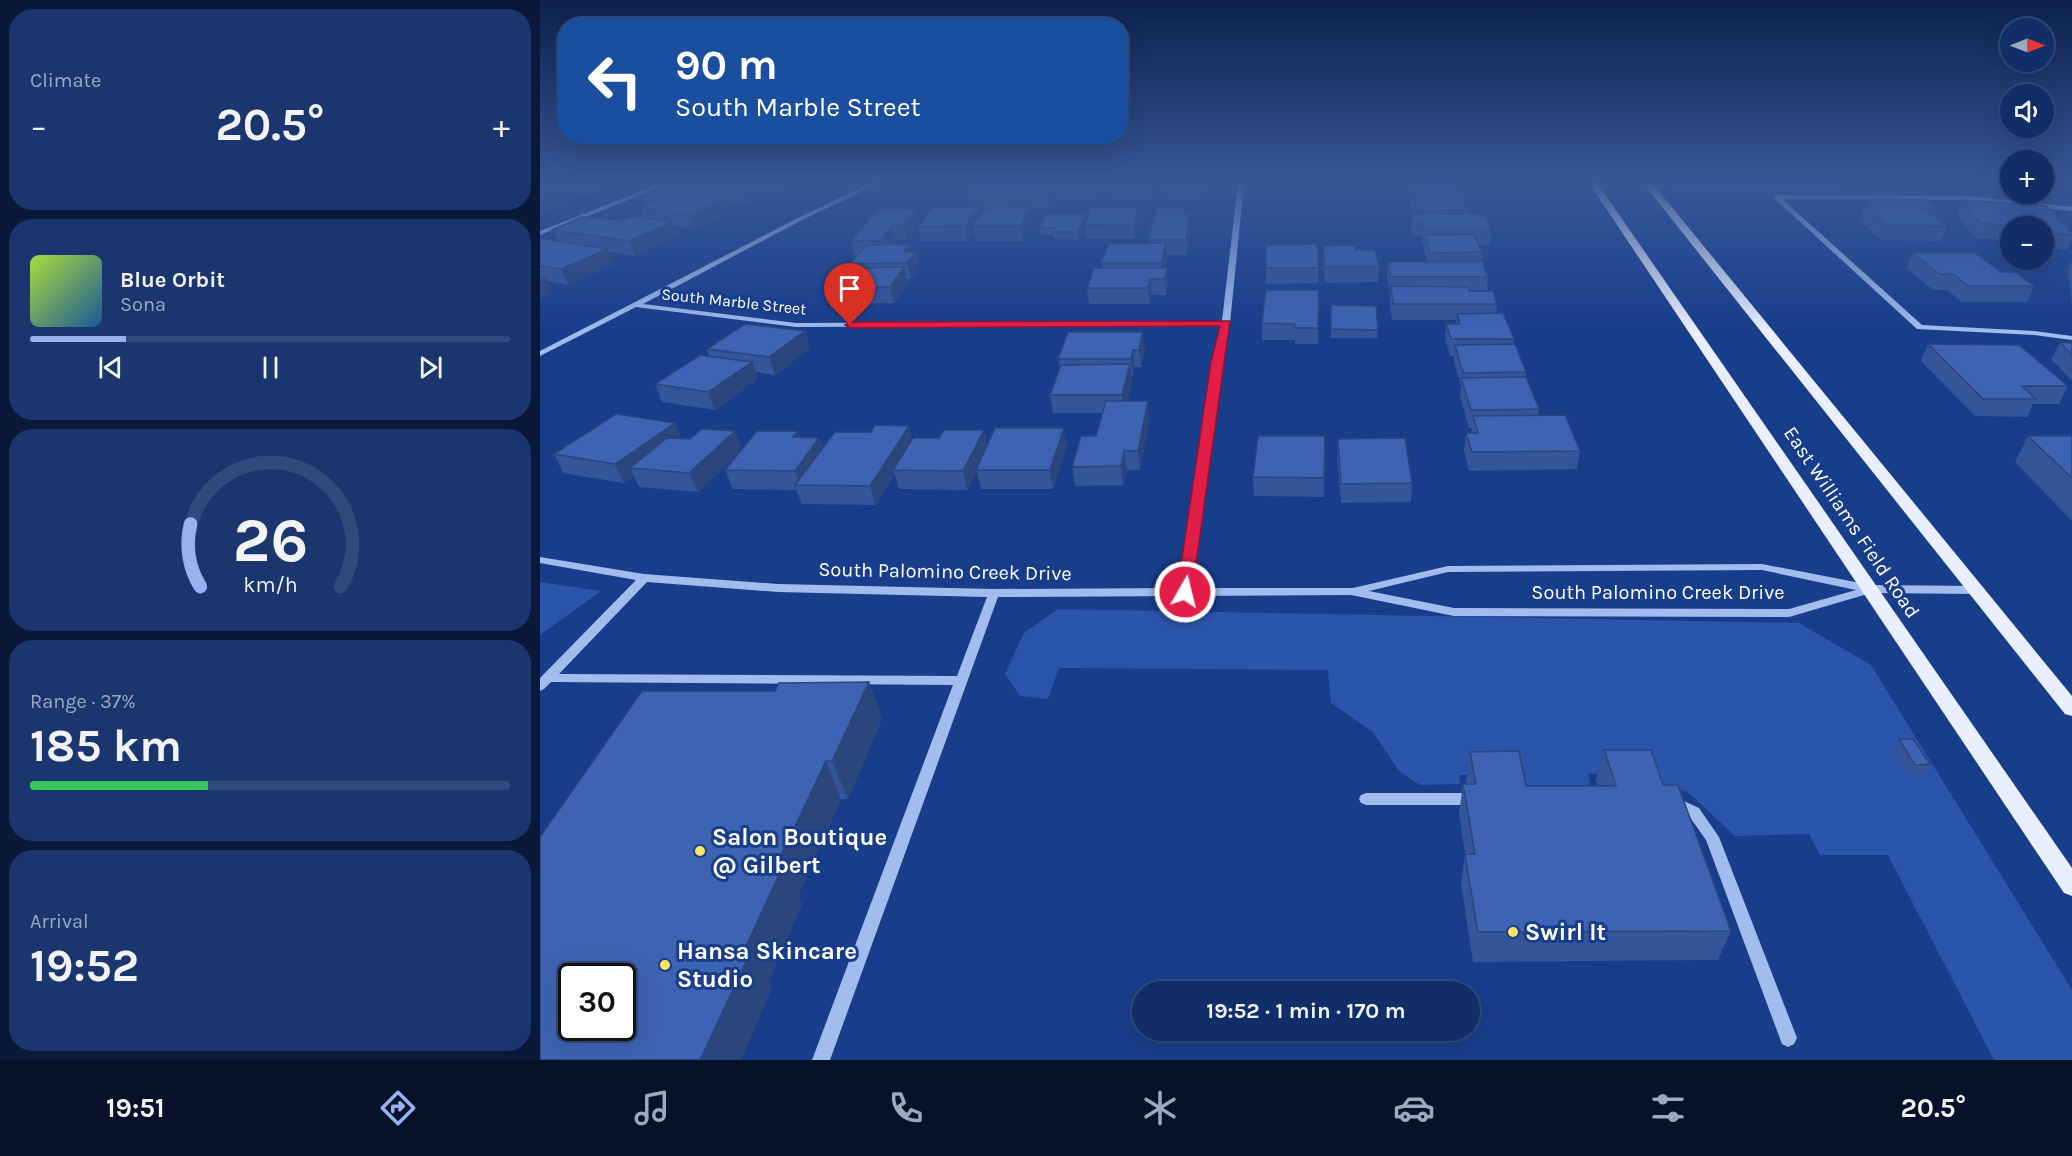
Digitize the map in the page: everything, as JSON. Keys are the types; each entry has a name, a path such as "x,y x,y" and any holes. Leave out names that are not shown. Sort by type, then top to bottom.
{"main road":[{"name":"East Williams Field Road","path":"1627,232 2072,886"},
{"path":"1687,232 2072,709"}],"street":[{"path":"540,354 774,232"},
{"path":"1185,592 1217,362 1226,323 1235,232"},
{"path":"1815,232 1920,327 2034,333 2072,338"},
{"name":"South Marble Street","path":"635,305 795,325 1226,323"},
{"name":"South Palomino Creek Drive","path":"540,560 644,578 778,588 994,593 1351,591 1454,612 1789,613 1871,589"},
{"name":"South Palomino Creek Drive","path":"1351,591 1449,569 1762,567 1871,589"},
{"path":"545,682 644,578"},
{"path":"1871,589 1975,590"},
{"path":"821,1060 994,593"},
{"path":"545,682 961,681"},
{"path":"1366,799 1493,799"},
{"path":"1661,800 1694,813 1712,837 1788,1038"}],"shaded area":[{"path":"540,582 601,591 540,635"},
{"path":"1058,609 1799,623 1871,665 2072,990 2072,1060 1994,1060 1888,855 1820,855 1809,834 1735,836 1688,792 1649,780 1646,773 1588,774 1590,785 1526,785 1523,774 1459,775 1460,784 1420,785 1399,771 1373,732 1331,703 1328,670 1059,668 1048,699 1020,696 1005,674 1024,633"}],"building":[{"path":"569,232 648,232 629,241"},
{"path":"858,232 886,232 880,241 851,241"},
{"path":"1150,232 1187,232 1186,240 1148,240"},
{"path":"2054,232 2071,232 2072,235 2054,234"},
{"path":"1474,234 1482,252 1430,253 1425,235"},
{"path":"540,238 607,249 561,269 540,266"},
{"path":"1166,243 1161,263 1101,263 1109,244"},
{"path":"910,244 904,252 916,252 907,263 850,264 866,245"},
{"path":"1317,244 1319,268 1266,268 1266,245"},
{"path":"1355,245 1355,250 1375,250 1379,267 1325,267 1323,246"},
{"path":"1913,253 1975,253 2001,272 2015,272 2034,286 1968,286 1953,274 1939,274"},
{"path":"1482,261 1488,277 1391,277 1388,262"},
{"path":"904,267 890,287 833,288 849,268"},
{"path":"1094,268 1167,268 1165,279 1150,279 1148,288 1087,288"},
{"path":"1391,286 1468,287 1469,291 1493,291 1497,304 1393,304"},
{"path":"1266,290 1319,290 1318,328 1295,328 1295,324 1262,323"},
{"path":"1331,305 1376,306 1378,330 1331,329"},
{"path":"1503,313 1514,339 1451,339 1446,324 1460,324 1457,314"},
{"path":"745,324 805,331 769,357 707,349"},
{"path":"1068,332 1143,332 1139,350 1133,350 1131,359 1058,359"},
{"path":"2060,342 2072,343 2072,355"},
{"path":"1515,344 1526,372 1463,373 1455,345"},
{"path":"1928,344 2019,345 2068,386 2022,386 2036,399 1983,399"},
{"path":"700,355 752,362 708,392 655,384"},
{"path":"1130,364 1122,395 1050,395 1061,365"},
{"path":"1526,377 1539,409 1471,410 1461,378"},
{"path":"1106,401 1148,401 1138,451 1124,451 1121,466 1072,467 1081,436 1096,436"},
{"path":"616,414 675,423 615,464 554,454"},
{"path":"1565,415 1580,451 1472,452 1466,433 1478,433 1473,416"},
{"path":"875,425 909,426 870,486 795,485 835,432 871,432"},
{"path":"995,428 1064,428 1050,470 976,470"},
{"path":"702,429 735,431 689,473 630,468 667,438 690,439"},
{"path":"944,430 984,430 963,471 893,470 913,438 939,438"},
{"path":"757,431 798,431 793,437 819,438 795,471 725,470"},
{"path":"1258,436 1325,436 1324,478 1253,477"},
{"path":"2028,436 2072,436 2072,478"},
{"path":"1405,438 1412,483 1341,484 1338,439"},
{"name":"Salon Boutique @ Gilbert","path":"869,682 832,761 826,761 776,866 783,866 744,951 751,951 700,1060 540,1060 540,837 642,691 775,691 779,683"},
{"path":"1899,739 1913,739 1930,764 1915,765"},
{"path":"1604,750 1651,750 1663,785 1678,785 1731,931 1478,932 1465,854 1475,854 1463,784 1476,784 1470,752 1519,751 1526,786 1616,786"}],"place":[{"name":"Salon Boutique @ Gilbert","path":"700,851"},
{"name":"Swirl It","path":"1513,932"},
{"name":"Hansa Skincare Studio","path":"665,965"}],"route":[{"path":"850,325 1226,323 1217,362 1185,592"}]}
